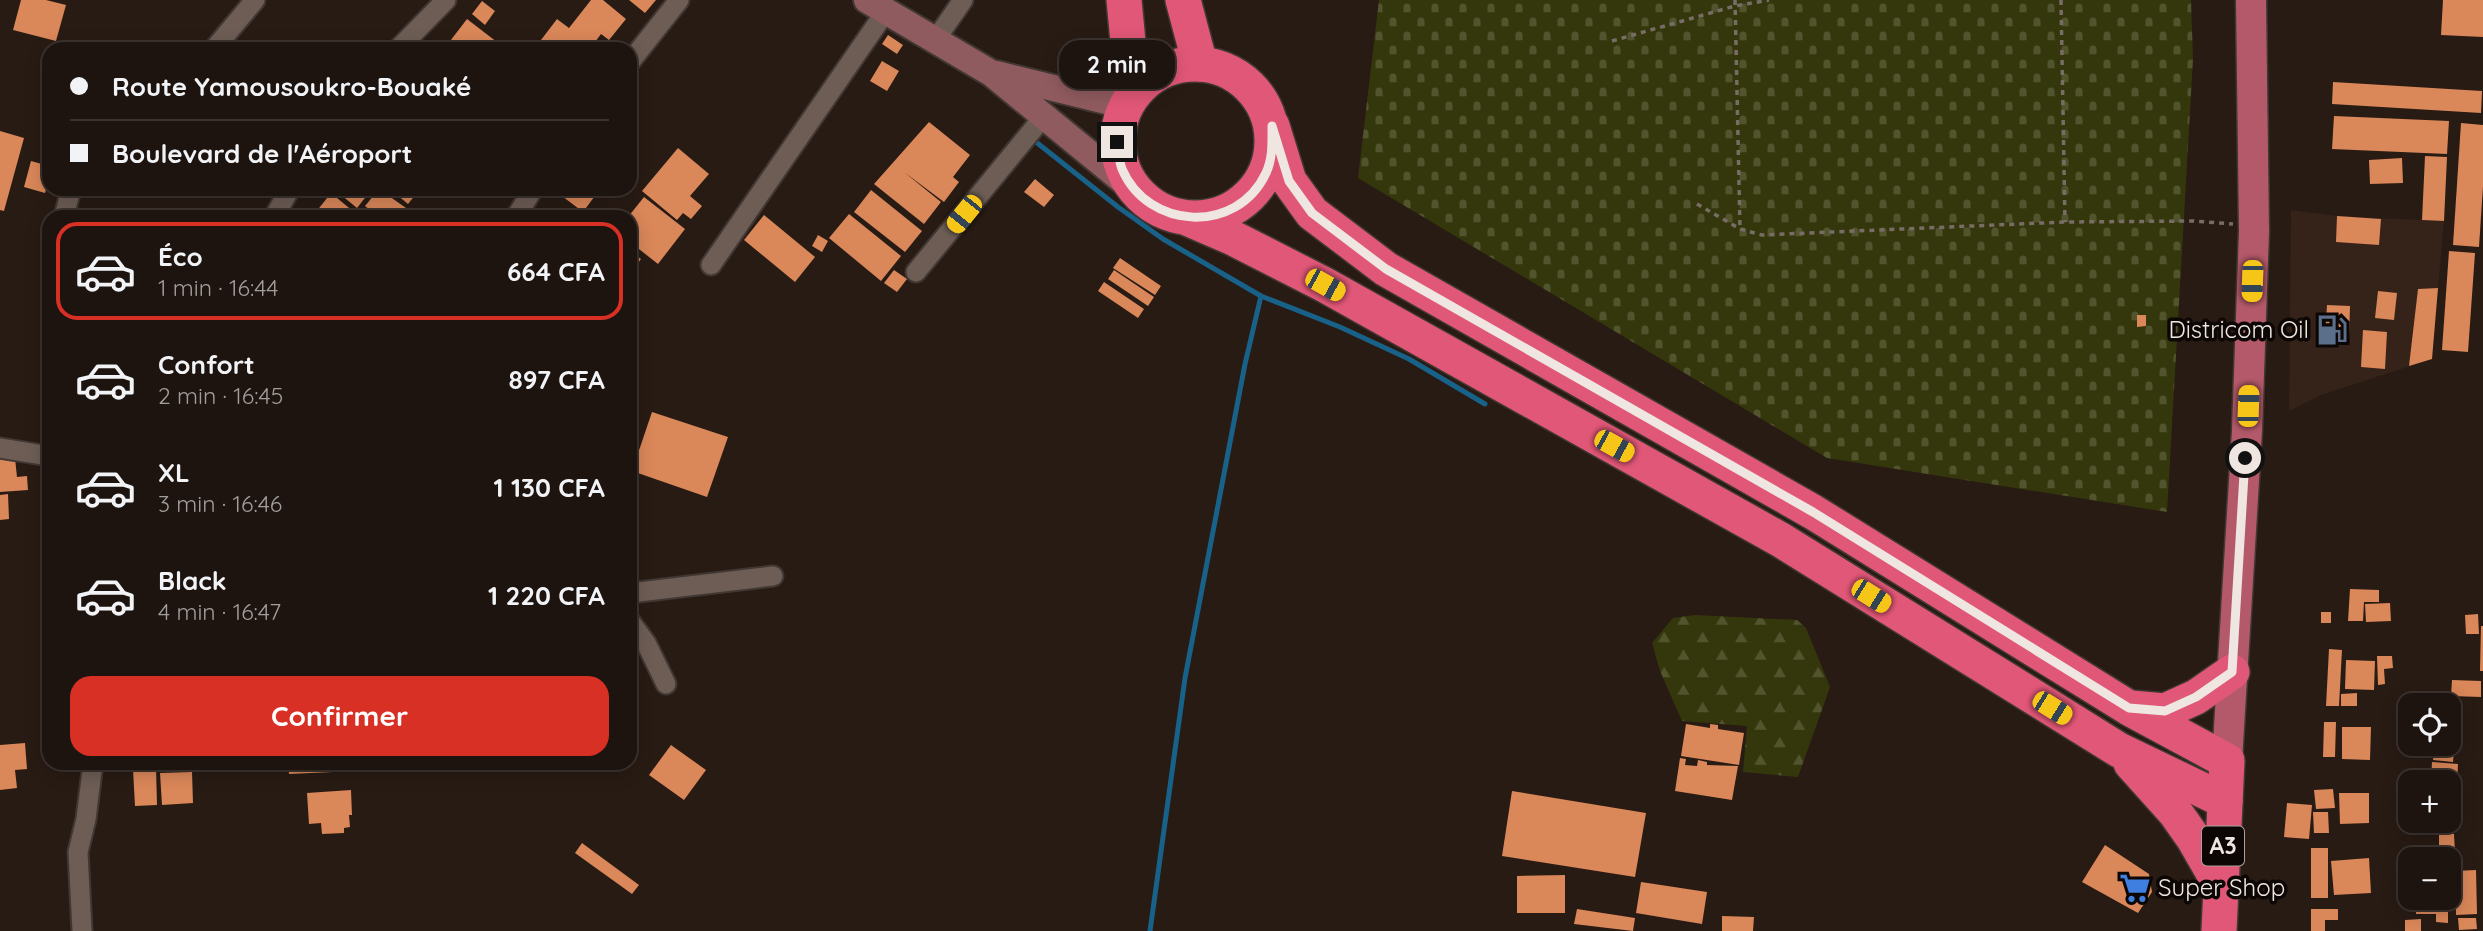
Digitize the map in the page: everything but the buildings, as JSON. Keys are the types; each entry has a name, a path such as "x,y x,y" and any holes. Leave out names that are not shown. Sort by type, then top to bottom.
{"highway":[{"path":"1124,0 1130,100"},
{"path":"1183,0 1200,64"},
{"path":"2225,801 2119,750 1782,540 1325,285 1233,238 1150,205 1134,190 1122,167 1117,142 1121,117 1130,100 1152,77 1175,67 1200,64 1224,70 1246,83 1262,102 1289,181 1312,213 1386,269 1813,512 2129,708 2227,761"},
{"path":"1189,219 1213,217 1235,208 1254,193 1266,173 1273,150 1272,126"},
{"path":"2129,708 2165,711 2196,697 2232,672"},
{"path":"2119,750 2175,812 2221,886"},
{"name":"A3","path":"2219,931 2227,761"}],"main road":[{"name":"A3","path":"2227,761 2247,431 2254,231 2251,0"}],"street":[{"path":"220,42 255,0"},
{"path":"405,42 446,0"},
{"path":"637,53 679,0"},
{"path":"936,40 963,0"},
{"path":"711,265 876,5 991,73 1134,190"},
{"path":"991,73 1130,100"},
{"path":"916,272 1044,116"},
{"path":"0,448 42,455"},
{"path":"637,592 773,576"},
{"path":"637,631 666,684"},
{"path":"82,931 78,852 86,819 92,770"}],"path":[{"path":"1735,0 1740,229"},
{"path":"1612,41 1735,6 1769,0"},
{"path":"2061,0 2065,222"},
{"path":"1697,204 1740,229 1762,235 2065,222 2194,221 2234,225 2254,231"}],"shaded area":[{"path":"2291,210 2337,216 2444,221 2432,359 2321,395 2289,411"}],"green space":[{"path":"1379,0 2191,0 2193,59 2167,512 1827,458 1358,178"},
{"path":"1695,615 1797,620 1806,628 1830,687 1798,777 1743,772 1747,726 1682,721 1660,671 1652,643 1673,618"}],"waterway":[{"path":"1031,138 1163,239 1261,296 1340,327 1409,359 1485,404"},
{"path":"1150,931 1185,678 1245,364 1261,296"}],"place":[{"name":"Districom Oil","path":"2332,330"},
{"name":"Super Shop","path":"2135,888"}],"route":[{"path":"1117,142 1122,167 1134,190 1150,205 1168,214 1189,219 1213,217 1235,208 1254,193 1266,173 1273,150 1272,126 1289,181 1312,213 1386,269 1813,512 2129,708 2165,711 2196,697 2232,672 2245,458"}]}
